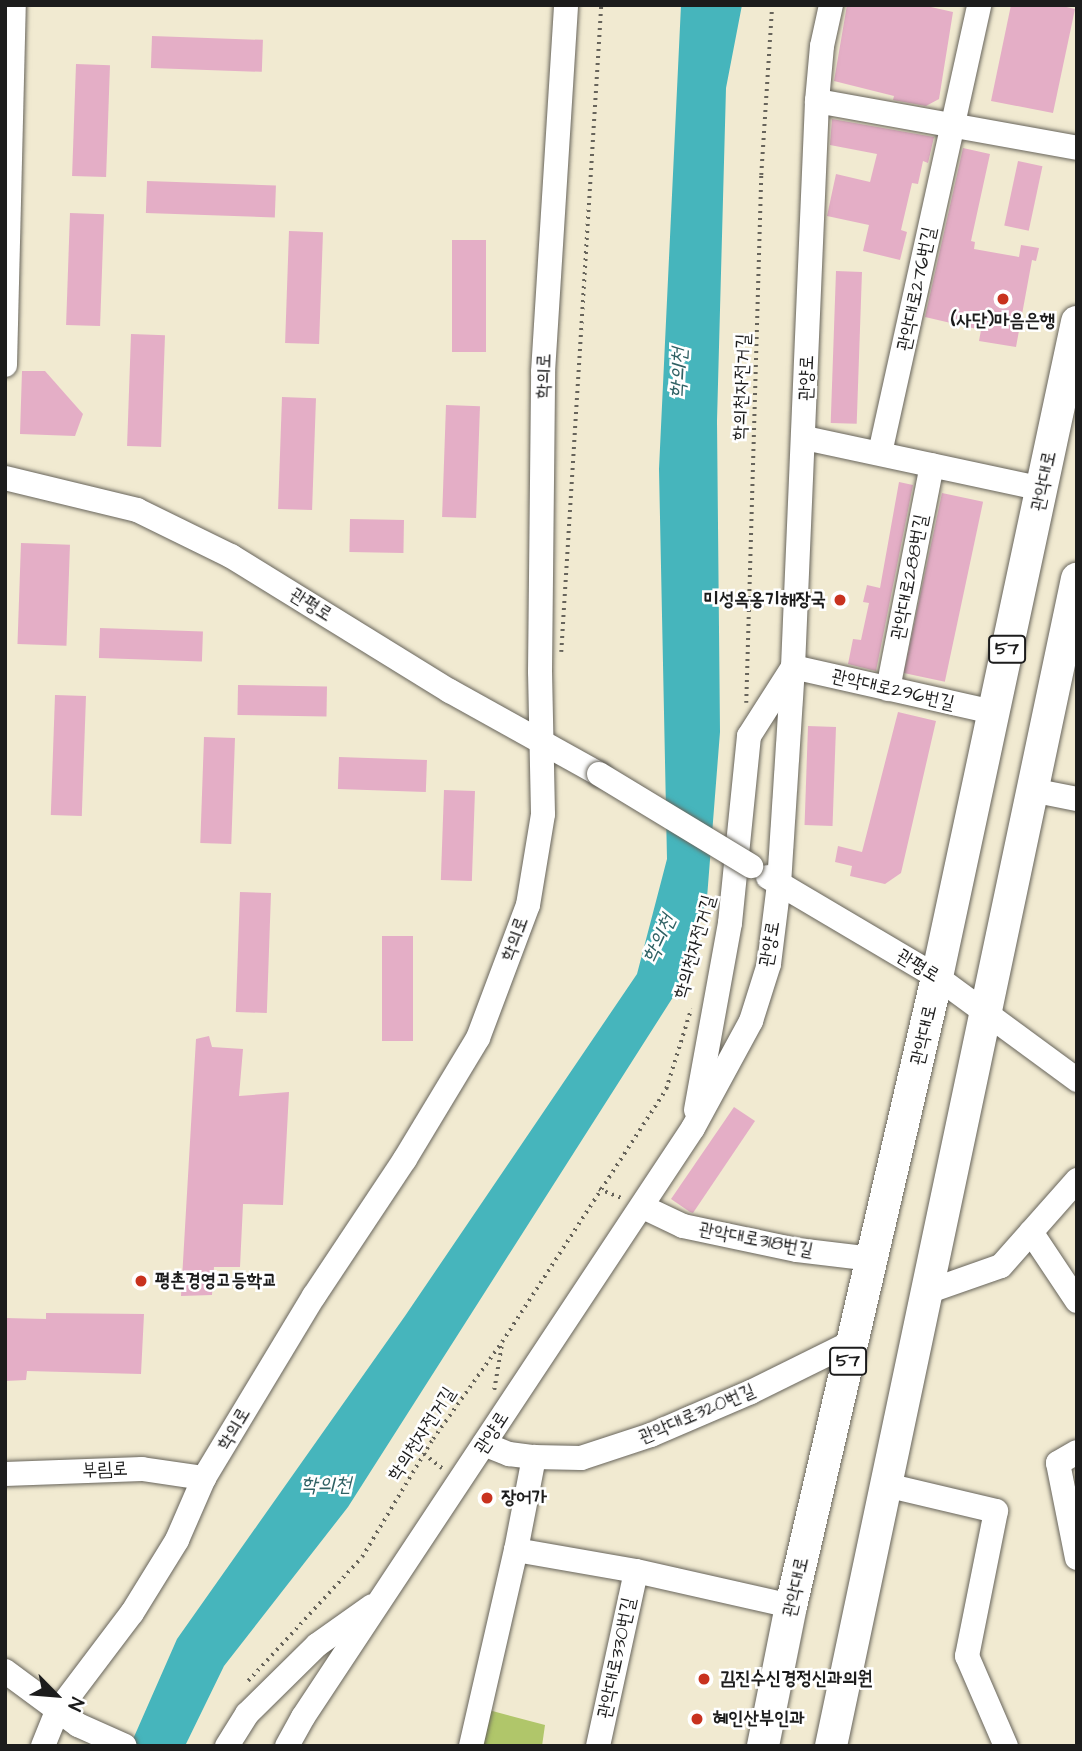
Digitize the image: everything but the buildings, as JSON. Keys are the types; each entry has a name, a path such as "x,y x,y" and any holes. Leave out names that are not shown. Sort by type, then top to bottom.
{"main road":[{"name":"관악대로","path":"763,1746 791,1606 937,977 1077,322"},
{"path":"831,1746 1077,579"}],"street":[{"path":"5,365 14,5"},
{"name":"학의로","path":"43,1746 57,1712 132,1614 177,1541 204,1478 314,1296 405,1159 478,1038 528,905 544,814 540,671 543,372 566,5"},
{"name":"관양로","path":"287,1746 693,1128 751,1021 769,964 779,884 793,667 805,438 817,101 822,46 831,5"},
{"name":"관악대로276번길","path":"880,453 979,5"},
{"path":"817,101 1077,148"},
{"path":"805,438 1042,489"},
{"name":"관악대로288번길","path":"888,688 932,464"},
{"name":"관평로","path":"5,478 137,510 231,556 450,691 599,774 937,977 1077,1080"},
{"path":"693,1128 730,923 749,736 793,667"},
{"name":"관악대로296번길","path":"793,667 993,712"},
{"path":"1032,790 1077,799"},
{"path":"926,1292 1001,1266 1077,1180"},
{"name":"관악대로318번길","path":"643,1207 683,1226 797,1251 873,1259"},
{"path":"1031,1232 1077,1301"},
{"name":"관악대로320번길","path":"484,1444 509,1454 581,1458 651,1435 852,1342"},
{"path":"1077,1452 1058,1463 1077,1558"},
{"path":"471,1746 516,1550 534,1457"},
{"name":"부림로","path":"5,1474 142,1469 204,1478"},
{"path":"886,1485 996,1511 967,1656 1006,1746"},
{"name":"관악대로330번길","path":"516,1550 636,1571 791,1606"},
{"name":"관악대로330번길","path":"598,1746 636,1571"},
{"path":"226,1746 247,1714 317,1645 381,1600"},
{"path":"5,1671 57,1712 78,1725 125,1746"}],"path":[{"path":"540,671 564,650 601,5"},
{"name":"학의천자전거길","path":"745,708 761,175 772,5"},
{"name":"학의천자전거길","path":"239,1691 362,1557 433,1439 502,1342 666,1089 695,998"}],"green space":[{"path":"485,1709 545,1725 542,1746 475,1746"}],"water":[{"name":"학의천","path":"681,5 742,5 726,88 717,421 720,732 707,898 675,994 348,1507 224,1666 185,1746 130,1746 177,1639 405,1316 637,974 667,859 659,469"}],"place":[{"name":"(사단)마음은행","path":"1003,299"},
{"name":"미성옥옹기해장국","path":"840,600"},
{"name":"평촌경영고등학교","path":"141,1281"},
{"name":"장어가","path":"487,1498"},
{"name":"김진수신경정신과의원","path":"704,1679"},
{"name":"혜인산부인과","path":"697,1719"}]}
